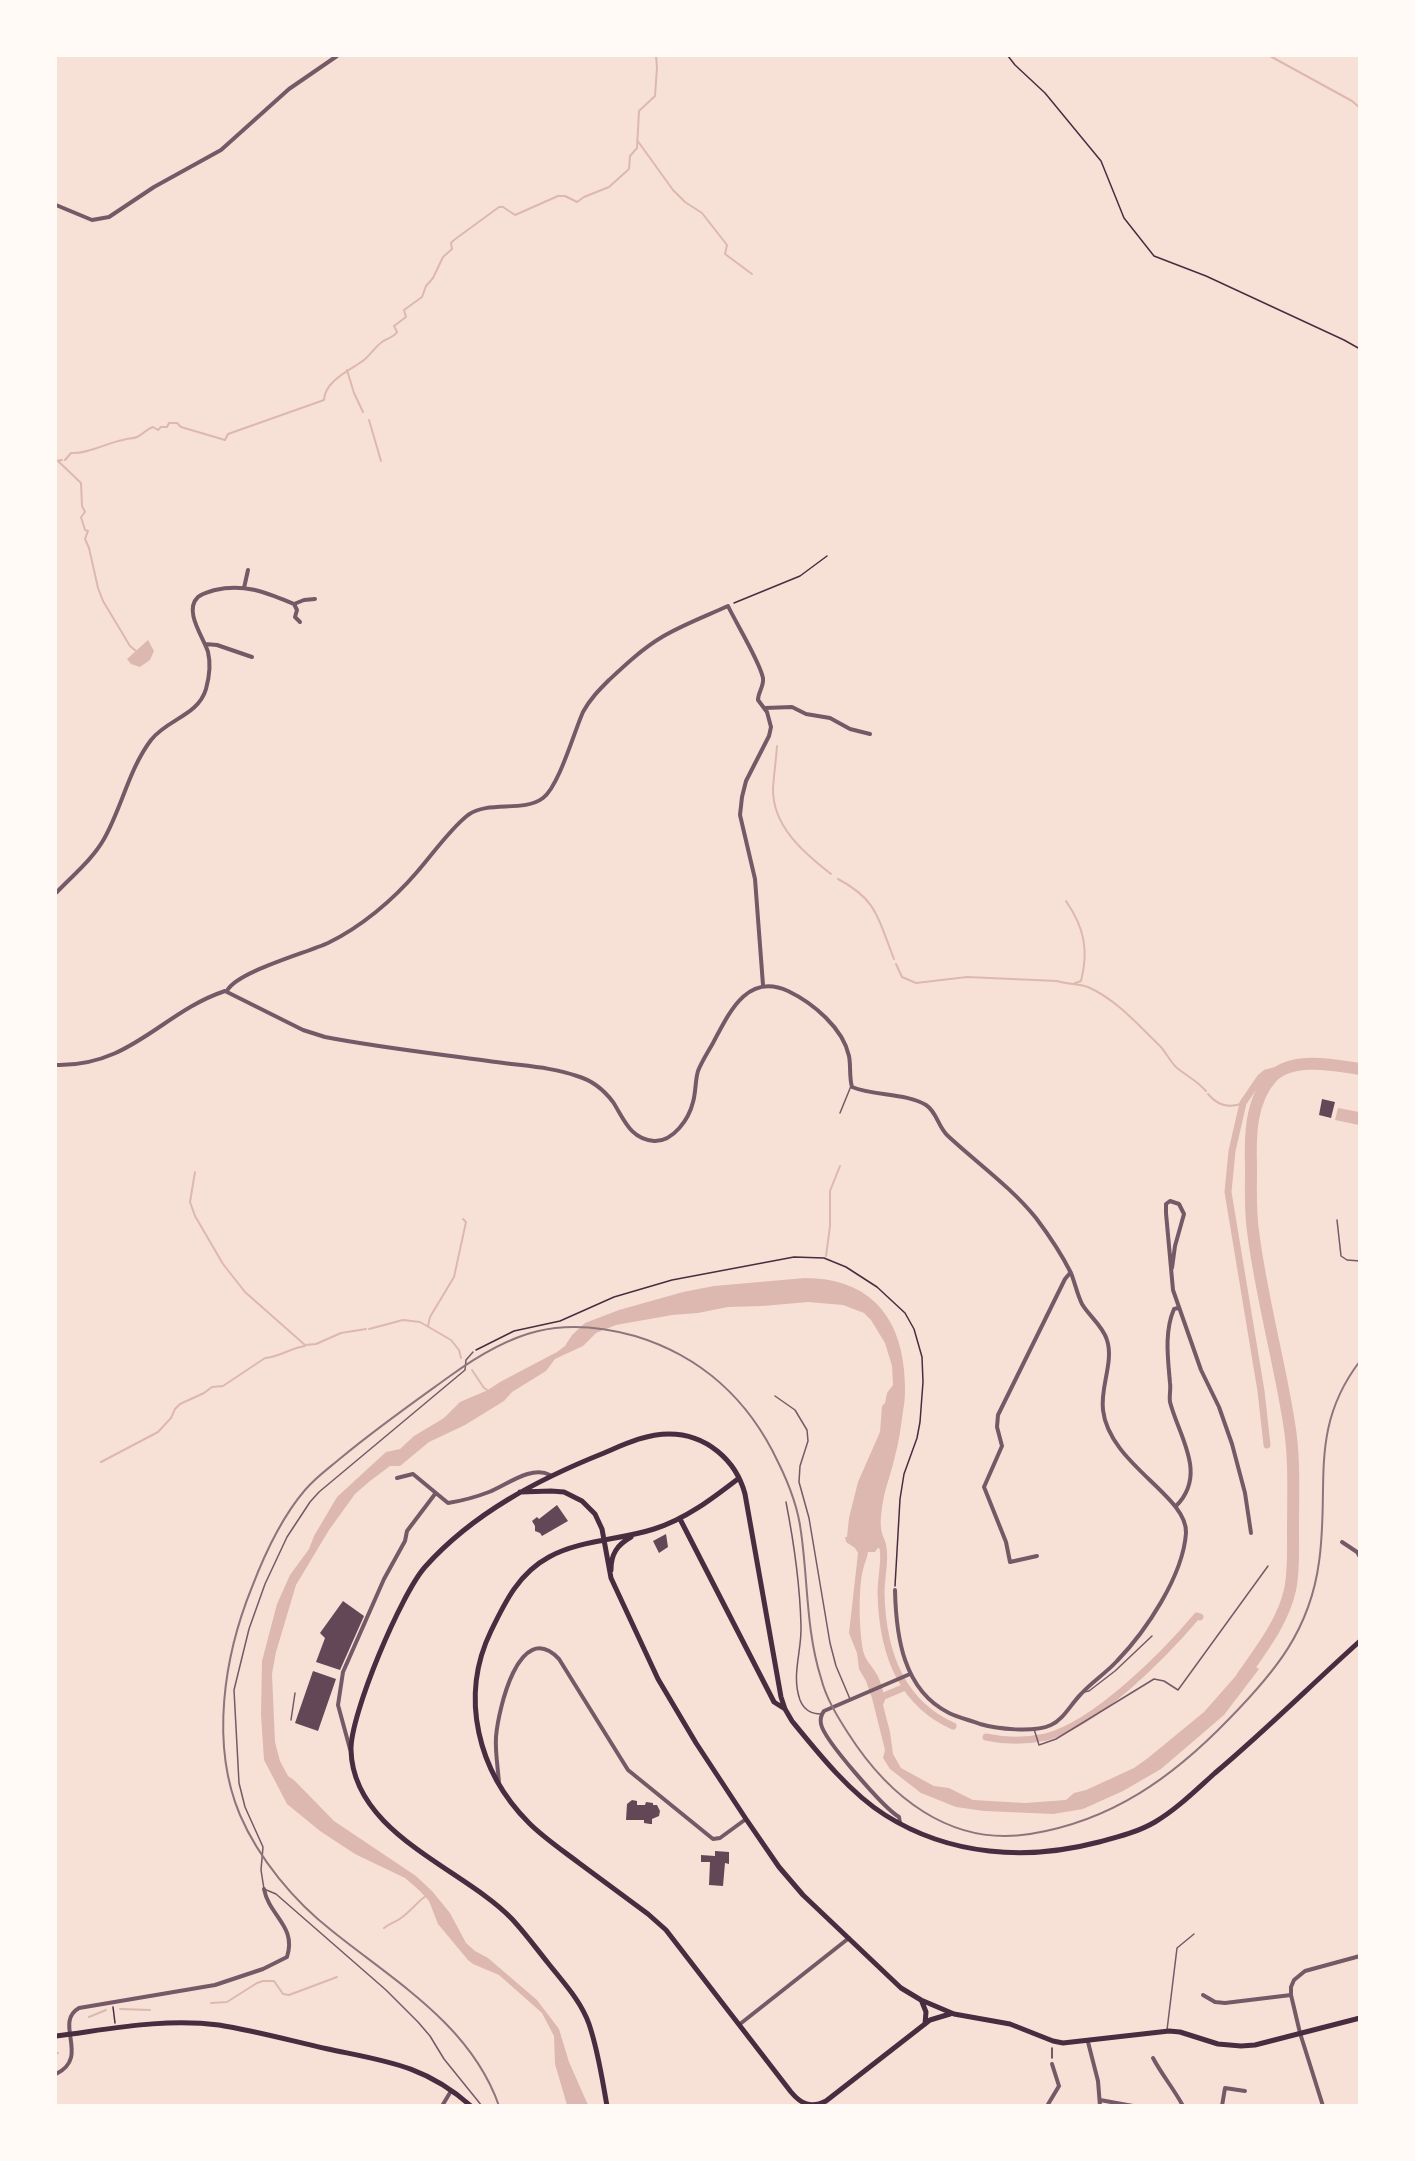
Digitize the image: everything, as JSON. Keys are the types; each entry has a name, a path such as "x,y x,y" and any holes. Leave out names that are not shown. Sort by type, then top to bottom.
{"main road":[{"path":"607,2106 589,2024 574,1995 509,1916 406,1841 380,1817 362,1792 351,1750 354,1727 391,1629 413,1583 438,1553 518,1492 550,1475 636,1439 670,1434 695,1439 710,1445 726,1459 739,1478 747,1501 785,1709"},
{"path":"739,1478 680,1519 638,1533 562,1550 536,1565 512,1592 488,1639 477,1675 475,1714 482,1748 500,1784 521,1814 541,1834 666,1930 797,2098 809,2105 826,2101 936,2017 954,2014"},
{"path":"518,1492 558,1491 578,1499 591,1509 599,1520 611,1578 658,1679 696,1743 746,1819 796,1887 901,1988 921,2000 954,2014 1010,2024 1053,2041 1066,2043 1167,2031 1180,2032 1218,2044 1255,2045 1359,2018"},
{"path":"680,1519 774,1702 785,1709 800,1730 861,1796 885,1815 955,1845 987,1852 1065,1850 1142,1829 1165,1816 1252,1742 1359,1641"},
{"path":"611,1578 615,1549 638,1533"},
{"path":"921,2000 926,2012 925,2024"},
{"path":"56,2036 115,2027 173,2022 233,2028 399,2064 432,2077 452,2089 471,2106"}],"street":[{"path":"56,205 92,220 109,217 154,187 221,150 289,89 337,56"},
{"path":"244,588 248,570"},
{"path":"56,893 93,855 105,837 136,764 150,741 167,724 188,713 201,700 206,691 209,654 194,615 195,601 201,595 223,588 261,590 294,604 297,610 295,617 300,622"},
{"path":"294,604 315,599"},
{"path":"227,991 234,983 255,971 329,942 355,926 398,892 456,827 473,812 531,803 542,799 552,788 584,711 594,695 650,645 728,606 761,672 763,686 758,699 770,718 771,729 746,781 740,813 754,879 763,986"},
{"path":"205,644 217,645 252,657"},
{"path":"764,709 792,707 806,714 830,718 850,729 870,734"},
{"path":"56,1065 85,1062 121,1051 194,1006 227,991 303,1030 325,1037 534,1067 580,1077 596,1085 606,1094 631,1131 644,1139 657,1141 673,1134 686,1117 694,1100 699,1068 729,1014 748,993 763,986 781,988 792,993 832,1025 841,1036 850,1060 851,1086 914,1101 929,1108 946,1134 1026,1207 1042,1227 1070,1273 1084,1306 1102,1329 1108,1342 1109,1352 1102,1398 1106,1425 1128,1460 1176,1506 1185,1521 1186,1533 1181,1557 1165,1595 1152,1618 1115,1664 1083,1692 1055,1723 1035,1731 993,1727 953,1715 926,1695 908,1675 899,1633 895,1590"},
{"path":"1172,1268 1175,1246 1184,1214 1179,1204 1170,1201 1167,1204 1166,1213 1172,1283 1178,1308 1232,1444 1245,1492 1251,1533"},
{"path":"1037,1556 1010,1562 997,1515 984,1487 1002,1447 997,1428 998,1415 1070,1273"},
{"path":"1176,1506 1186,1495 1190,1466 1183,1436 1170,1399 1167,1349 1171,1316 1174,1309 1178,1308"},
{"path":"397,1478 411,1474 448,1503 487,1493 533,1472 543,1471 550,1475"},
{"path":"351,1750 338,1705 343,1672 384,1579 405,1541 407,1531 435,1494"},
{"path":"1342,1542 1357,1552 1359,1557"},
{"path":"500,1784 496,1734 506,1696 515,1667 522,1656 540,1649 550,1652 559,1659 628,1770 678,1813 713,1839 720,1838 746,1819"},
{"path":"900,1823 899,1817 874,1795 820,1724 822,1714 908,1675"},
{"path":"56,2074 67,2067 73,2054 70,2017 76,2010 90,2005 215,1985 263,1969 287,1957 291,1945 288,1933 267,1900 264,1889"},
{"path":"740,2024 849,1938"},
{"path":"1323,2106 1300,2033 1291,1995 1294,1980 1302,1973 1359,1956"},
{"path":"1203,1995 1215,2002 1225,2003 1291,1995"},
{"path":"1088,2042 1100,2106"},
{"path":"1153,2058 1173,2086 1183,2106"},
{"path":"1047,2106 1059,2086 1052,2064"},
{"path":"1222,2106 1225,2088 1245,2091"},
{"path":"442,2106 452,2089"},
{"path":"1100,2100 1133,2106"}],"lane":[{"path":"840,1113 851,1086"},
{"path":"1337,1220 1341,1257 1359,1261"},
{"path":"473,1353 466,1360 465,1370 310,1502 287,1537 265,1584 234,1690 239,1783 245,1808 263,1847 261,1870 264,1889 276,1894 386,1990 430,2036 444,2060 482,2106"},
{"path":"775,1396 795,1410 807,1430 808,1441 800,1466 799,1482 809,1518 830,1643 836,1666 851,1700"},
{"path":"786,1502 793,1535 801,1628 796,1669 798,1692 802,1705 808,1711 822,1714"},
{"path":"1035,1731 1039,1744 1061,1737 1155,1679 1164,1680 1178,1690 1268,1566"},
{"path":"1083,1692 1089,1691 1115,1671 1152,1636"},
{"path":"291,1720 295,1693"},
{"path":"1167,2031 1178,1948 1194,1934"}],"path":[{"path":"1008,56 1045,93 1101,161 1124,218 1154,256 1206,276 1359,349"},
{"path":"728,606 800,576 827,556"},
{"path":"473,1353 508,1334 560,1321 597,1304 651,1284 782,1259 824,1258 839,1263 871,1282 905,1313 914,1329 922,1357 923,1382 917,1438 904,1473 900,1499 895,1590"},
{"path":"112,2002 115,2027"},
{"path":"1052,2064 1053,2041"}],"shaded area":[{"path":"148,640 154,651 150,660 140,667 131,664 127,659"},
{"path":"1338,1108 1359,1112 1359,1125 1335,1120"},
{"path":"805,1278 845,1284 875,1302 895,1331 901,1349 905,1401 898,1445 882,1510 881,1529 886,1550 878,1548 875,1552 868,1552 861,1578 860,1612 864,1654 881,1683 893,1754 901,1768 934,1786 949,1788 973,1800 1025,1803 1066,1800 1074,1793 1086,1790 1134,1768 1148,1758 1204,1712 1248,1662 1259,1669 1224,1715 1161,1769 1123,1791 1083,1809 1053,1814 984,1811 956,1807 921,1793 890,1769 883,1758 885,1750 872,1698 859,1669 857,1653 849,1633 858,1553 846,1542 845,1537 847,1537 858,1482 880,1432 882,1406 893,1385 892,1366 885,1343 871,1320 864,1313 843,1305 808,1302 728,1307 672,1315 616,1325 596,1333 583,1346 555,1359 546,1371 512,1392 504,1401 465,1425 429,1442 400,1466 390,1466 355,1494 329,1530 296,1585 276,1652 272,1674 275,1742 280,1761 288,1776 334,1821 416,1876 450,1913 466,1943 488,1958 537,2000 559,2029 569,2062 588,2105 567,2105 555,2064 554,2036 542,2013 499,1975 468,1960 438,1924 429,1901 405,1878 355,1854 320,1831 287,1804 264,1760 261,1715 262,1661 277,1604 290,1575 309,1549 337,1497 386,1452 400,1449 414,1436 444,1418 460,1402 488,1390 557,1352 585,1323 619,1310 683,1292 714,1286"}],"building":[{"path":"1322,1099 1335,1102 1331,1118 1319,1115"},
{"path":"557,1505 568,1521 542,1536 535,1531 532,1521 537,1517 539,1519"},
{"path":"666,1534 668,1547 659,1553 653,1541"},
{"path":"343,1601 364,1616 340,1670 316,1662 325,1638 320,1633"},
{"path":"313,1671 336,1679 318,1731 295,1723"},
{"path":"632,1800 637,1801 637,1805 645,1805 646,1802 657,1805 660,1811 659,1816 652,1819 652,1824 644,1823 644,1820 626,1820 627,1804"},
{"path":"715,1851 729,1852 729,1864 725,1863 723,1886 709,1885 710,1862 701,1862 701,1855 715,1856"}],"waterway":[{"path":"65,460 71,453 84,452 117,441 135,438 153,427 158,430 161,427 167,427 169,423 177,423 181,427 225,440 228,434 324,400 325,393 334,381 364,360 377,346 397,332 394,326 406,317 404,310 422,297 443,257 452,249 451,243 454,240 499,207 515,215 558,196 565,196 577,202 609,187 629,169 630,156 637,148 639,111 655,96 656,56"},
{"path":"1270,56 1352,101 1360,108"},
{"path":"637,140 673,190 685,202 702,213 727,245 725,254 752,274"},
{"path":"347,370 363,412"},
{"path":"369,420 381,461"},
{"path":"56,461 62,460"},
{"path":"58,461 81,483 82,506 85,512 81,517 85,530 88,531 85,539 98,588 103,601 130,646 136,651"},
{"path":"777,746 773,788 778,815 801,848 831,874"},
{"path":"838,879 869,903 880,922 894,959"},
{"path":"1066,901 1081,930 1085,949 1081,981 1073,984"},
{"path":"896,964 902,977 916,983 967,977 1057,981 1088,987 1099,992 1127,1014 1160,1046 1175,1066 1206,1091"},
{"path":"1242,1677 1270,1636 1287,1602 1293,1561 1291,1436 1256,1255 1252,1223 1251,1144 1255,1108 1265,1087 1280,1070 1302,1064 1360,1069"},
{"path":"1267,1445 1261,1391 1228,1192 1232,1151 1243,1103 1260,1078 1266,1073 1282,1069"},
{"path":"1208,1094 1224,1105 1233,1106 1243,1103"},
{"path":"826,1256 830,1226 830,1191 840,1166"},
{"path":"195,1172 190,1202 195,1216 223,1264 245,1292 305,1345 316,1344 341,1333 366,1329"},
{"path":"428,1326 430,1317 454,1277 466,1222 463,1219"},
{"path":"369,1329 403,1320 420,1322 451,1340 459,1350 461,1358"},
{"path":"101,1462 158,1432 180,1404 212,1387 223,1386 265,1358 305,1346"},
{"path":"472,1370 484,1388 489,1391"},
{"path":"881,1541 884,1559 882,1613 890,1653 897,1671 919,1703 934,1716 953,1726"},
{"path":"986,1737 1008,1740 1031,1739 1046,1737 1065,1730 1086,1718 1128,1686 1167,1650 1197,1616 1200,1617"},
{"path":"877,1699 905,1687"},
{"path":"384,1928 405,1915 427,1895"},
{"path":"211,2003 227,2002 263,1981 274,1981 283,1994 289,1995 337,1977"},
{"path":"120,2009 150,2010"},
{"path":"89,2017 106,2010"}],"railway":[{"path":"499,2106 486,2077 470,2052 450,2028 404,1987 317,1919 279,1878 248,1831 231,1788 225,1759 223,1730 224,1700 234,1642 252,1587 274,1536 296,1501 318,1477 450,1376 494,1348 516,1338 537,1331 583,1327 635,1336 681,1355 702,1368 737,1400 753,1419 782,1470 800,1523 810,1624 821,1678 836,1713 864,1756 902,1796 924,1812 948,1824 973,1833 1001,1836 1030,1834 1088,1819 1114,1807 1163,1777 1208,1740 1246,1702 1275,1667 1299,1629 1308,1609 1319,1562 1327,1434 1333,1410 1344,1386 1360,1361"}]}
